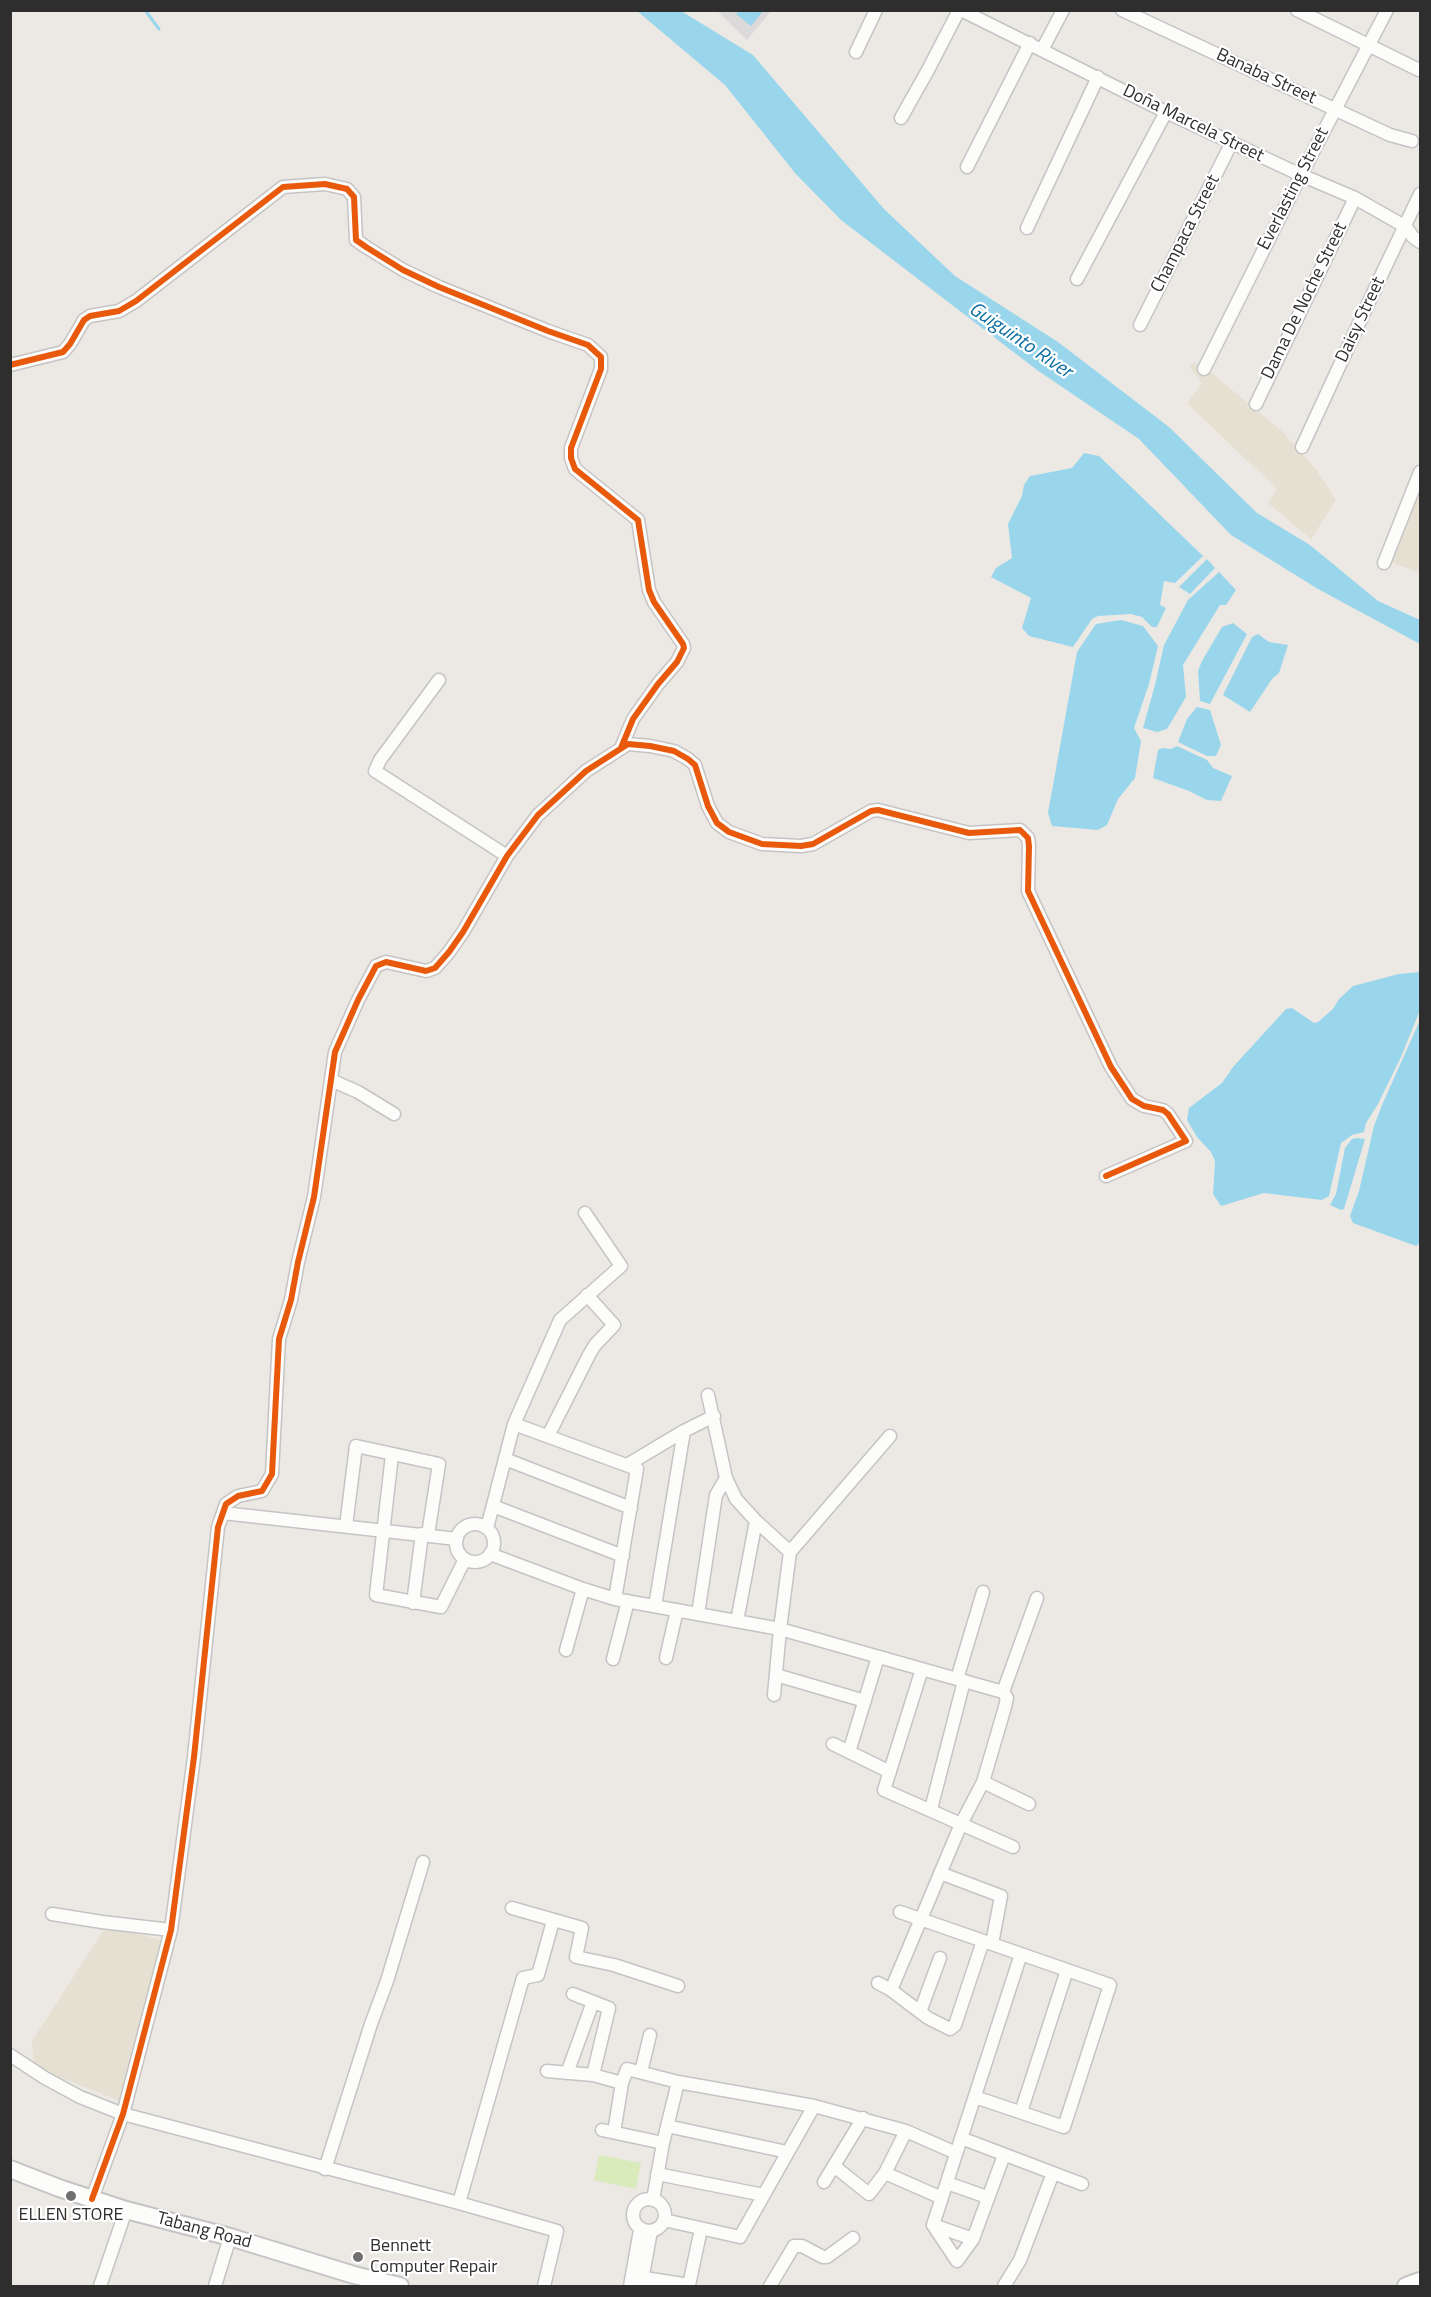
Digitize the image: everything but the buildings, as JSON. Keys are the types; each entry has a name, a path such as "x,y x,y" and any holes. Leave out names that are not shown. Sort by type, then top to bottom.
{"main road":[{"name":"Tabang Road","path":"10,2169 126,2210 230,2237 351,2281 400,2286"},
{"path":"1406,2286 1420,2281"}],"street":[{"path":"855,52 876,10"},
{"path":"901,118 960,10"},
{"name":"Doña Marcela Street","path":"960,10 1166,112 1300,175 1355,198 1406,227 1420,242"},
{"path":"1042,50 1063,10"},
{"name":"Banaba Street","path":"1122,10 1389,135 1412,141"},
{"path":"1297,10 1419,70"},
{"name":"Everlasting Street","path":"1204,369 1300,175 1387,10"},
{"path":"967,167 1029,43"},
{"path":"1027,228 1098,77"},
{"path":"1077,279 1166,112"},
{"name":"Champaca Street","path":"1140,325 1232,142"},
{"path":"10,365 63,352 84,320 119,311 136,301 283,187 325,184 347,189 354,197 356,240 366,247 403,270 439,287 588,345 601,357 601,369 572,448 571,458 575,469 638,520 649,590 654,602 684,648 677,662 633,719 621,748"},
{"name":"Daisy Street","path":"1302,447 1420,194"},
{"name":"Dama De Noche Street","path":"1256,404 1355,198"},
{"path":"1384,563 1420,472"},
{"path":"439,680 380,760 375,771 507,856"},
{"path":"92,2199 123,2114 171,1930 194,1757 218,1527 231,1499 262,1491 272,1474 279,1339 291,1300 314,1197 335,1052 376,966 386,962 426,971 435,968 463,932 507,856 538,815 586,771 621,748 633,743 674,751 688,759 695,765 708,806 717,823 729,832 762,844 801,846 813,844 872,811 878,810 969,833 1020,830 1025,833 1029,846 1028,891 1111,1067 1132,1100 1144,1106 1163,1110 1186,1141 1106,1176"},
{"path":"331,1080 358,1092 394,1114"},
{"path":"487,1528 471,1525 461,1530 457,1539 458,1551 465,1559 481,1561 490,1554 494,1544 487,1528 514,1424 560,1320 621,1266 585,1213"},
{"path":"548,1436 589,1355 614,1325 587,1295"},
{"path":"708,1395 726,1478 736,1499 790,1552"},
{"path":"627,1465 714,1416"},
{"path":"514,1424 637,1469 615,1599"},
{"path":"655,1606 684,1431"},
{"path":"774,1695 790,1552 890,1436"},
{"path":"346,1526 356,1446 439,1464 413,1603"},
{"path":"392,1455 376,1595 441,1607 465,1559"},
{"path":"506,1459 631,1508"},
{"path":"698,1614 716,1495 726,1478"},
{"path":"493,1506 623,1556"},
{"path":"223,1513 457,1539"},
{"path":"737,1621 756,1521"},
{"path":"490,1554 615,1599 780,1629 1003,1692 1007,1698 983,1782 940,1873 891,1990"},
{"path":"566,1650 583,1589"},
{"path":"931,1809 960,1680 983,1592"},
{"path":"1003,1692 1037,1598"},
{"path":"613,1659 628,1601"},
{"path":"666,1658 677,1610"},
{"path":"849,1752 878,1657"},
{"path":"922,1669 884,1790 1013,1847"},
{"path":"776,1675 865,1701"},
{"path":"833,1744 890,1772"},
{"path":"983,1782 1029,1804"},
{"path":"325,2169 387,1981 423,1862"},
{"path":"878,1983 944,2027 950,2029 955,2025 1000,1911 1001,1896 940,1873"},
{"path":"512,1908 582,1928 576,1956 614,1965 678,1986"},
{"path":"900,1912 1110,1985 1064,2127 975,2097"},
{"path":"52,1914 171,1930"},
{"path":"459,2203 523,1978 538,1975 554,1921"},
{"path":"933,2225 1021,1954"},
{"path":"920,2012 940,1958"},
{"path":"1021,2112 1067,1970"},
{"path":"573,1994 609,2008 593,2076"},
{"path":"567,2073 593,2002"},
{"path":"641,2072 650,2035"},
{"path":"10,2055 80,2097 123,2114 557,2231 544,2286"},
{"path":"663,2143 608,2131 627,2069 678,2082 814,2106 863,2118 906,2131 956,2153"},
{"path":"547,2071 593,2076 622,2083"},
{"path":"653,2200 663,2143 678,2082"},
{"path":"664,2220 740,2237 814,2106"},
{"path":"824,2182 863,2118"},
{"path":"667,2126 787,2152"},
{"path":"834,2166 869,2194 885,2173 906,2131"},
{"path":"961,2138 1082,2184"},
{"path":"933,2225 957,2260 973,2239 1004,2155"},
{"path":"885,2173 942,2198"},
{"path":"1004,2286 1020,2260 1053,2173"},
{"path":"657,2174 764,2195"},
{"path":"947,2183 987,2197"},
{"path":"653,2200 663,2208 664,2220 660,2227 646,2230 634,2222 633,2212 638,2203 653,2200"},
{"path":"100,2286 126,2210"},
{"path":"933,2225 973,2239"},
{"path":"646,2230 637,2282 689,2285 701,2229"},
{"path":"215,2286 230,2237"},
{"path":"770,2286 794,2246 802,2246 823,2257 853,2238"}],"shaded area":[{"path":"717,11 771,11 747,40"},
{"path":"1195,362 1203,371 1209,371 1282,431 1315,468 1336,500 1311,539 1268,503 1277,489 1187,403 1202,384 1189,366"},
{"path":"1420,488 1420,573 1391,562"},
{"path":"107,1925 164,1941 120,2101 34,2067 32,2041"}],"green space":[{"path":"599,2155 641,2163 636,2189 594,2180"}],"water":[{"name":"Guiguinto River","path":"637,11 681,11 753,55 884,209 955,276 1058,342 1169,427 1257,513 1310,545 1378,601 1420,620 1420,644 1318,589 1231,535 1139,439 1037,370 841,220 795,173 725,85"},
{"path":"739,11 763,11 751,26 736,14"},
{"path":"1084,453 1099,456 1203,556 1175,583 1164,581 1160,605 1166,608 1157,627 1152,627 1142,617 1131,614 1098,616 1092,619 1073,647 1029,636 1022,628 1031,598 991,577 996,568 1012,558 1008,524 1030,476 1072,468"},
{"path":"1207,559 1215,568 1190,594 1179,587"},
{"path":"1219,572 1236,590 1226,605 1220,605 1183,665 1186,697 1167,729 1157,732 1143,728 1164,645 1188,600"},
{"path":"1121,620 1143,626 1158,646 1149,684 1134,728 1141,741 1135,778 1118,799 1107,825 1098,830 1052,826 1048,813 1077,652 1096,624"},
{"path":"1233,623 1247,634 1210,704 1200,701 1198,671 1202,661 1222,627"},
{"path":"1258,634 1269,642 1288,645 1279,673 1272,679 1250,712 1223,695 1252,637"},
{"path":"1197,707 1210,710 1221,745 1216,756 1207,756 1178,742 1187,719"},
{"path":"1177,746 1207,760 1213,768 1232,776 1221,801 1207,800 1153,778 1158,750"},
{"path":"1420,972 1420,1010 1401,1057 1366,1123 1364,1132 1352,1135 1341,1143 1329,1196 1322,1200 1264,1193 1221,1206 1213,1194 1215,1161 1187,1120 1189,1108 1222,1083 1233,1067 1286,1009 1292,1008 1314,1023 1318,1022 1353,986 1399,974"},
{"path":"1420,1020 1420,1243 1416,1246 1353,1223 1350,1216 1359,1191 1374,1126"},
{"path":"1352,1139 1365,1139 1344,1209 1341,1210 1330,1205 1336,1194 1345,1148"}],"waterway":[{"path":"145,10 159,29"}],"cycle path":[{"path":"10,365 63,352 84,320 90,316 119,311 136,301 283,187 325,184 347,189 354,197 356,240 366,247 403,270 439,287 588,345 601,357 601,369 571,448 571,458 575,469 638,520 649,590 654,602 684,648 677,662 633,719 621,748"},
{"path":"92,2199 123,2114 171,1930 194,1757 218,1527 226,1504 238,1496 262,1491 272,1474 279,1339 291,1300 314,1197 335,1052 376,966 386,962 426,971 435,968 463,932 507,856 538,815 586,771 628,744 674,751 688,759 695,765 708,806 717,823 729,832 762,844 801,846 813,844 871,811 878,810 969,833 1020,830 1028,838 1028,891 1111,1067 1132,1099 1144,1106 1163,1110 1186,1141 1106,1176"}],"place":[{"name":"ELLEN STORE","path":"71,2196"},
{"name":"Bennett Computer Repair","path":"358,2257"}]}
